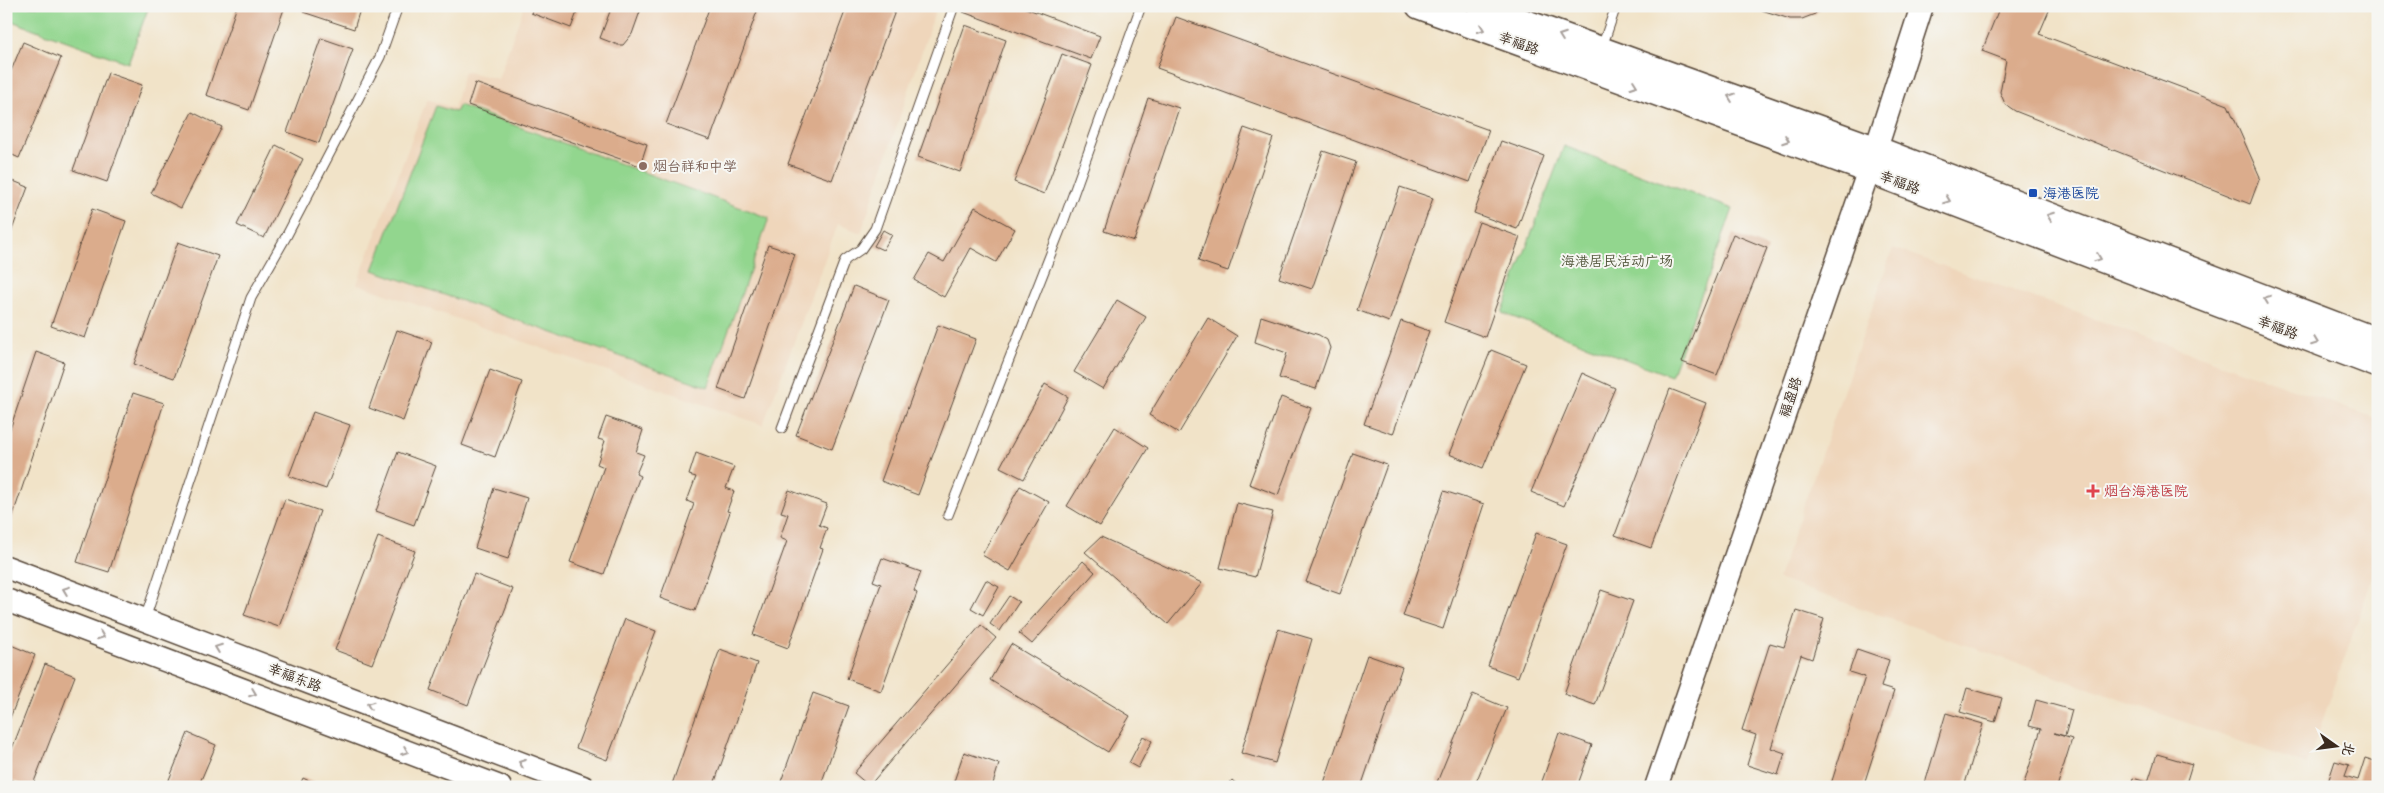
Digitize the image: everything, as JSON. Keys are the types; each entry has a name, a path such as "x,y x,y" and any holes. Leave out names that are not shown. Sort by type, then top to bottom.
{"main road":[{"name":"幸福路","path":"1419,6 1872,160 2378,341"},
{"name":"幸福路","path":"1480,6 1601,50 2378,365"}],"street":[{"name":"福盈路","path":"1656,787 1872,160 1922,6"},
{"name":"幸福东路","path":"6,567 584,787"},
{"path":"6,600 500,787"}],"lane":[{"path":"145,620 251,298 287,234 380,57 398,6"},
{"path":"782,428 845,260 861,249 875,229 954,6"},
{"path":"948,515 1064,220 1141,6"},
{"path":"1601,50 1616,6"}],"shaded area":[{"name":"烟台祥和中学","path":"524,6 937,6 861,233 838,224 763,425 357,284 427,99 454,108 464,71 498,79"},
{"name":"烟台海港医院","path":"1893,248 2378,419 2378,562 2307,765 1778,579"}],"green space":[{"path":"6,6 149,6 128,63 6,19"},
{"path":"459,105 769,218 708,387 373,270 436,106 455,112"},
{"name":"海港居民活动广场","path":"1564,146 1733,209 1671,376 1502,313"}],"building":[{"path":"237,6 285,6 249,110 206,95"},
{"path":"305,6 361,6 354,29 303,12"},
{"path":"534,6 579,7 571,28 531,13"},
{"path":"612,6 642,6 632,34 623,45 600,38"},
{"path":"710,6 759,6 710,140 666,124"},
{"path":"839,6 897,6 832,180 788,164 846,9"},
{"path":"965,6 1020,6 1100,36 1091,59 963,12"},
{"path":"1749,6 1822,6 1815,14 1802,19 1790,19"},
{"path":"2000,6 2051,6 2039,34 2228,105 2260,177 2250,204 2015,111 2005,104 2000,92 2006,60 1982,51"},
{"path":"1176,17 1489,130 1470,182 1157,68"},
{"path":"965,25 1006,40 960,172 918,157"},
{"path":"321,38 353,49 319,143 287,132"},
{"path":"23,42 61,58 19,158 6,152 6,83"},
{"path":"1062,54 1092,65 1044,194 1014,182"},
{"path":"108,73 142,85 107,182 73,170"},
{"path":"475,83 647,144 640,166 468,105"},
{"path":"1148,98 1179,108 1134,241 1104,231"},
{"path":"192,112 222,127 181,208 151,193"},
{"path":"1244,128 1273,138 1228,271 1198,261"},
{"path":"1501,141 1544,156 1517,229 1474,213"},
{"path":"276,145 303,159 264,238 237,225"},
{"path":"1323,151 1356,162 1312,289 1279,278"},
{"path":"6,178 28,187 6,246"},
{"path":"1400,187 1433,198 1389,322 1357,310"},
{"path":"975,207 1015,229 996,262 971,248 944,297 914,280 929,254 944,262"},
{"path":"92,209 126,221 85,338 51,326"},
{"path":"1479,222 1520,237 1485,337 1444,322"},
{"path":"883,230 892,235 883,250 874,246"},
{"path":"1733,234 1767,248 1717,375 1682,362"},
{"path":"178,242 218,256 174,378 134,364"},
{"path":"768,245 795,254 745,399 718,389"},
{"path":"854,286 889,300 832,449 796,435"},
{"path":"1117,300 1146,317 1103,389 1074,372"},
{"path":"1261,316 1319,335 1327,340 1330,348 1316,389 1279,378 1287,353 1255,342"},
{"path":"1208,318 1237,336 1179,433 1149,415"},
{"path":"1401,321 1429,331 1393,434 1364,424"},
{"path":"938,325 976,339 918,495 881,481"},
{"path":"397,330 432,342 403,421 369,408"},
{"path":"1491,350 1526,364 1483,468 1449,454"},
{"path":"36,352 64,362 11,521 6,520 6,441"},
{"path":"490,370 522,382 495,457 462,445"},
{"path":"1582,373 1615,388 1564,506 1531,492"},
{"path":"1045,384 1068,397 1024,479 1000,467"},
{"path":"1670,389 1706,403 1651,548 1615,535"},
{"path":"133,393 164,403 109,572 77,562"},
{"path":"1281,397 1311,408 1278,495 1249,484"},
{"path":"313,412 350,425 326,489 289,476"},
{"path":"606,417 643,430 636,452 644,455 636,474 640,476 604,574 570,562 604,467 597,464 605,441 598,439"},
{"path":"1115,427 1148,448 1100,526 1067,506"},
{"path":"398,452 436,466 414,525 376,511"},
{"path":"696,453 734,467 726,488 734,491 727,511 730,512 695,611 660,598 694,504 687,501 696,477 689,475"},
{"path":"1353,453 1387,465 1340,594 1306,582"},
{"path":"1020,486 1049,502 1010,571 982,555"},
{"path":"494,488 527,498 508,559 475,548"},
{"path":"789,490 827,504 819,525 827,528 820,548 823,549 788,648 753,635 787,541 780,538 788,514 781,512"},
{"path":"1444,491 1484,504 1443,629 1403,616"},
{"path":"285,499 320,511 279,627 244,615"},
{"path":"1237,503 1273,512 1255,577 1220,568"},
{"path":"1536,533 1567,544 1518,677 1488,666"},
{"path":"378,537 415,551 372,664 335,650"},
{"path":"1101,537 1202,583 1168,624 1085,552"},
{"path":"882,558 921,572 914,591 917,593 881,691 847,679 881,584 873,581"},
{"path":"1083,561 1095,572 1032,644 1019,633"},
{"path":"474,574 513,589 468,705 430,690"},
{"path":"986,580 999,587 983,615 971,608"},
{"path":"1601,590 1633,601 1595,705 1564,694"},
{"path":"1009,596 1019,602 1000,631 990,624"},
{"path":"1796,610 1824,619 1812,659 1801,655 1771,748 1785,753 1778,775 1747,765 1756,735 1742,730 1770,643 1784,647"},
{"path":"625,619 656,631 607,760 576,748"},
{"path":"981,625 996,638 869,786 854,773"},
{"path":"1278,629 1312,639 1275,763 1241,753"},
{"path":"6,643 35,655 6,728"},
{"path":"1011,644 1130,716 1108,752 990,680"},
{"path":"720,649 757,663 713,787 671,787"},
{"path":"1857,649 1889,660 1881,687 1894,691 1863,787 1839,787 1831,784 1865,677 1849,672"},
{"path":"1367,655 1402,667 1361,787 1326,787 1323,786"},
{"path":"45,664 75,676 32,787 28,787 6,778 6,764"},
{"path":"1967,688 2002,698 1995,722 1960,712"},
{"path":"813,693 849,706 820,787 779,787"},
{"path":"1473,694 1507,708 1474,787 1435,787"},
{"path":"2036,700 2072,710 2065,736 2054,733 2072,739 2057,787 2023,787 2041,729 2029,726"},
{"path":"1946,713 1983,724 1964,787 1924,787"},
{"path":"188,733 216,745 198,787 166,787"},
{"path":"1559,733 1592,745 1577,787 1540,787"},
{"path":"1143,736 1152,741 1138,768 1129,763"},
{"path":"964,752 999,764 992,787 952,787"},
{"path":"2157,754 2192,764 2185,787 2164,787 2148,782"},
{"path":"2365,758 2378,762 2378,787 2342,787 2328,782 2335,761 2349,765 2345,776 2358,780"},
{"path":"303,778 322,787 299,787"},
{"path":"2133,778 2159,786 2159,787 2130,787"},
{"path":"1232,780 1240,787 1227,787"}],"place":[{"name":"烟台祥和中学","path":"643,166"},
{"name":"海港医院","path":"2033,193"},
{"name":"烟台海港医院","path":"2093,491"}]}
